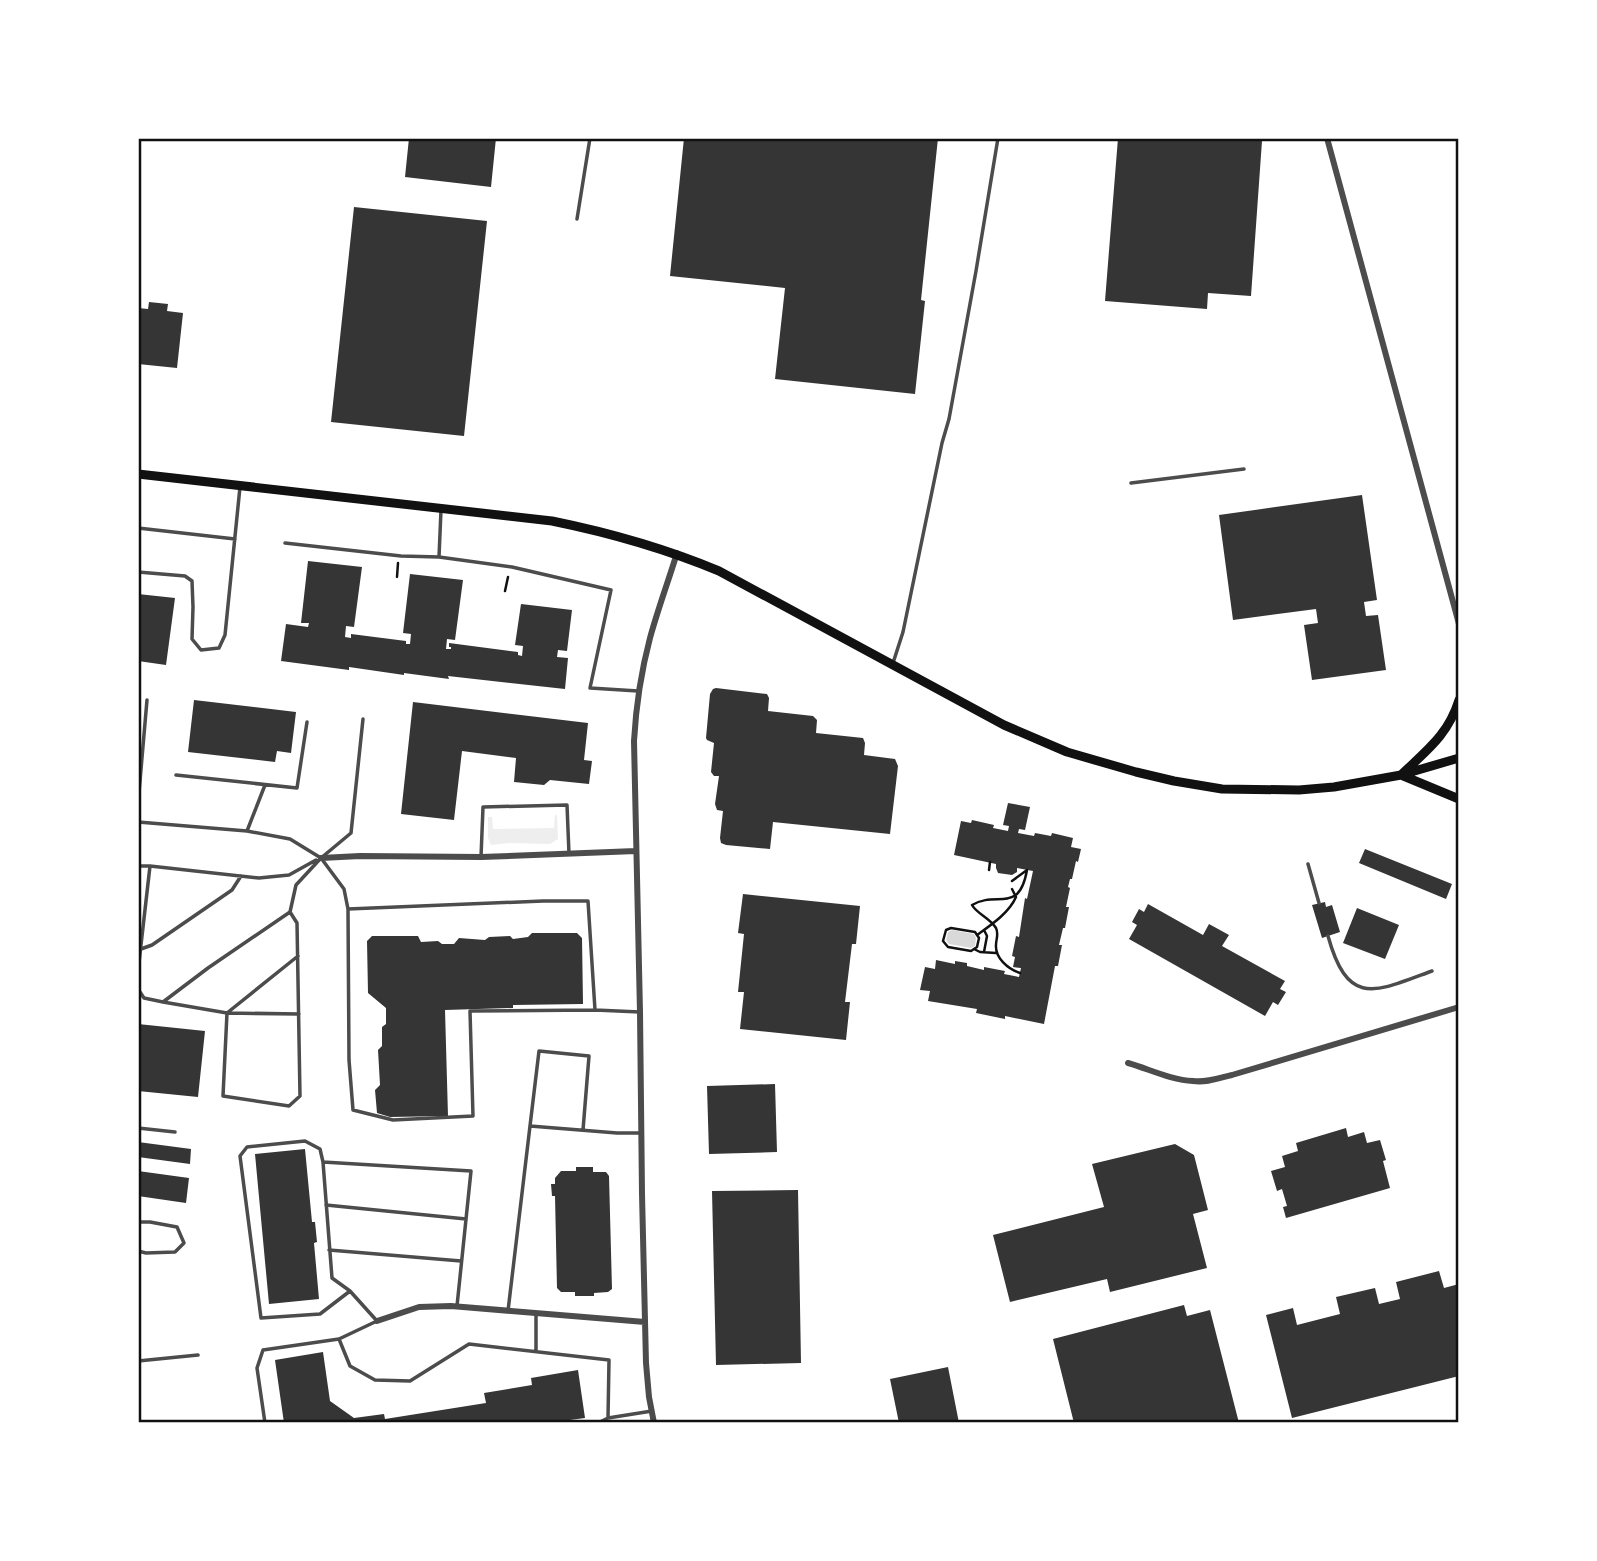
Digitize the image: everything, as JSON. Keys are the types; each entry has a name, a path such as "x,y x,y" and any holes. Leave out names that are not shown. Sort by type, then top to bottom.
{"main road":[{"path":"138,474 552,521 618,535 677,553 729,577 1001,723 1067,752 1174,781 1222,789 1334,787 1401,775 1459,758"},
{"path":"1401,775 1441,737 1453,718 1459,701"},
{"path":"1401,775 1459,799"}],"street":[{"path":"1327,138 1459,624"},
{"path":"654,1423 646,1370 634,741 639,691 651,636 677,553"},
{"path":"321,858 481,857 636,851"},
{"path":"1128,1063 1179,1079 1209,1081 1459,1007"},
{"path":"377,1321 419,1307 457,1306 645,1322"}],"lane":[{"path":"577,219 590,138"},
{"path":"892,665 903,632 949,419 998,138"},
{"path":"1131,483 1244,470"},
{"path":"138,572 186,576 192,581 192,639 201,650 219,648 225,635 241,485"},
{"path":"439,557 441,508"},
{"path":"138,528 235,539"},
{"path":"285,543 401,556 439,557 512,568 611,590 590,688 639,691"},
{"path":"138,804 147,700"},
{"path":"163,1002 290,912 296,885 321,858 351,833 363,719"},
{"path":"176,775 297,788 307,722"},
{"path":"247,831 265,785"},
{"path":"481,857 483,807 567,805 569,853"},
{"path":"138,822 247,831 290,839 321,858 344,889 348,909 349,1060 353,1110 393,1121 473,1116 470,1012 640,1012"},
{"path":"138,866 259,878 289,875 321,858"},
{"path":"1308,864 1319,903"},
{"path":"138,971 150,866"},
{"path":"141,949 152,945 232,890 242,876"},
{"path":"348,909 588,901 595,1010"},
{"path":"290,912 297,923 298,956 300,1096 289,1106 223,1096 227,1013 298,956"},
{"path":"1328,936 1342,972 1360,987 1377,989 1432,971"},
{"path":"138,989 144,998 227,1013 299,1014"},
{"path":"508,1311 539,1051 589,1056 583,1130"},
{"path":"530,1126 641,1133"},
{"path":"138,1128 174,1132"},
{"path":"264,1423 257,1368 263,1350 339,1339 377,1321 350,1291 332,1279 320,1149 305,1141 247,1146 240,1156 261,1318 320,1314 350,1291"},
{"path":"323,1162 471,1171 457,1306"},
{"path":"326,1205 466,1219"},
{"path":"138,1222 177,1227 184,1243 174,1252 138,1251"},
{"path":"330,1250 461,1261"},
{"path":"536,1313 536,1352"},
{"path":"339,1339 350,1366 375,1380 410,1381 469,1344 609,1360 608,1418"},
{"path":"138,1361 198,1355"},
{"path":"598,1423 608,1418 652,1411"}],"path":[{"path":"397,577 398,563"},
{"path":"505,591 509,575"},
{"path":"989,870 990,862"},
{"path":"996,953 997,933 992,924 974,910 972,905 980,901 1004,900 1015,895 1024,886 1027,870 1012,881"},
{"path":"977,935 1014,902 1016,899 1012,889"},
{"path":"974,949 979,938 975,932 951,928 946,930 943,941 948,947 996,953 1013,971 1020,973"},
{"path":"984,930 987,936 984,952"}],"shaded area":[{"path":"555,815 558,839 550,844 491,845 488,838 488,817 492,817 493,829 554,828"},
{"path":"952,930 974,934 975,946 971,948 949,944 946,940 948,932"}],"building":[{"path":"409,138 496,138 491,187 405,177"},
{"path":"684,138 938,138 921,300 925,301 915,394 775,379 785,288 670,276"},
{"path":"1118,138 1224,138 1262,141 1251,296 1208,293 1207,309 1105,301"},
{"path":"354,207 487,221 464,436 331,422"},
{"path":"149,302 168,304 167,311 183,313 177,368 138,364 138,308 148,309"},
{"path":"1362,495 1377,600 1364,602 1366,616 1378,615 1386,670 1312,680 1304,625 1318,623 1316,609 1233,620 1219,515"},
{"path":"308,561 362,567 354,627 346,626 345,637 351,638 351,634 406,641 406,644 410,644 411,634 403,633 410,574 463,580 455,640 447,639 446,649 451,649 449,643 518,652 518,655 522,656 523,646 515,645 521,604 572,610 567,651 558,650 557,657 568,658 565,689 448,676 449,679 404,675 349,667 349,670 281,661 286,624 308,627 309,623 301,623"},
{"path":"138,594 175,598 166,665 138,661"},
{"path":"716,688 767,694 768,711 813,716 817,720 816,733 863,738 864,755 895,759 898,766 890,834 773,822 770,849 721,843 723,811 717,810 715,804 719,776 714,776 711,772 714,743 706,738 710,694"},
{"path":"194,700 296,712 291,753 277,751 275,762 188,752"},
{"path":"413,702 588,723 584,760 592,761 589,784 550,780 544,785 514,782 516,758 462,751 454,820 401,814"},
{"path":"1008,803 1030,807 1025,830 1019,829 1018,833 1051,836 1052,833 1073,838 1071,847 1081,849 1068,887 1066,907 1069,907 1044,1024 1005,1016 1005,1019 976,1013 977,1009 928,1001 930,991 920,990 925,967 935,969 936,960 955,964 955,961 967,963 967,966 1005,971 1004,974 1019,977 1021,968 1013,967 1015,957 1012,956 1016,936 1019,937 1025,898 1027,899 1033,871 1017,868 1017,872 1012,875 998,873 996,864 954,855 961,821 971,823 972,820 1008,831 1009,826 1003,825"},
{"path":"1365,849 1452,884 1446,899 1359,863"},
{"path":"743,894 860,906 845,1002 850,1002 846,1040 740,1029 744,992 738,992 744,934 738,933"},
{"path":"1325,902 1326,907 1332,905 1340,932 1322,938 1312,905"},
{"path":"1148,904 1203,935 1209,924 1229,935 1222,946 1285,981 1280,989 1286,992 1278,1005 1273,1002 1265,1016 1129,939 1137,925 1132,922 1139,909 1144,912"},
{"path":"1357,908 1399,925 1385,959 1343,943"},
{"path":"532,933 577,933 582,938 583,1004 445,1010 448,1116 390,1117 377,1113 375,1090 380,1085 378,1050 382,1046 386,1008 368,993 367,941 372,936 418,936 421,942 454,944 459,938 485,940 489,937 510,936 513,939 528,937"},
{"path":"138,1024 205,1031 198,1097 138,1091"},
{"path":"775,1084 777,1152 709,1154 707,1086"},
{"path":"1346,1128 1348,1137 1364,1132 1367,1143 1380,1140 1390,1188 1286,1218 1283,1207 1287,1206 1282,1189 1277,1191 1271,1171 1285,1167 1282,1156 1298,1151 1296,1143"},
{"path":"138,1142 191,1149 190,1164 138,1157"},
{"path":"1175,1144 1194,1155 1208,1210 1193,1214 1207,1268 1110,1292 1107,1279 1010,1302 993,1235 1104,1207 1092,1164"},
{"path":"305,1149 312,1222 315,1222 317,1242 314,1243 319,1299 269,1304 255,1154"},
{"path":"576,1167 593,1167 593,1172 606,1172 609,1176 612,1289 594,1293 594,1296 575,1296 575,1292 561,1292 557,1288 555,1196 552,1196 551,1184 555,1184 555,1178 561,1171 576,1171"},
{"path":"138,1171 189,1178 186,1203 138,1196"},
{"path":"798,1190 801,1363 716,1365 712,1191"},
{"path":"1439,1271 1444,1288 1459,1284 1459,1376 1292,1418 1266,1315 1293,1308 1297,1325 1340,1314 1336,1297 1375,1288 1379,1304 1400,1299 1396,1282"},
{"path":"1184,1305 1187,1316 1210,1310 1239,1423 1074,1423 1053,1339"},
{"path":"323,1352 330,1401 354,1418 384,1414 385,1419 486,1403 484,1393 532,1385 531,1378 578,1370 585,1418 570,1420 570,1423 284,1423 275,1360"},
{"path":"948,1367 959,1423 899,1423 890,1379"}]}
